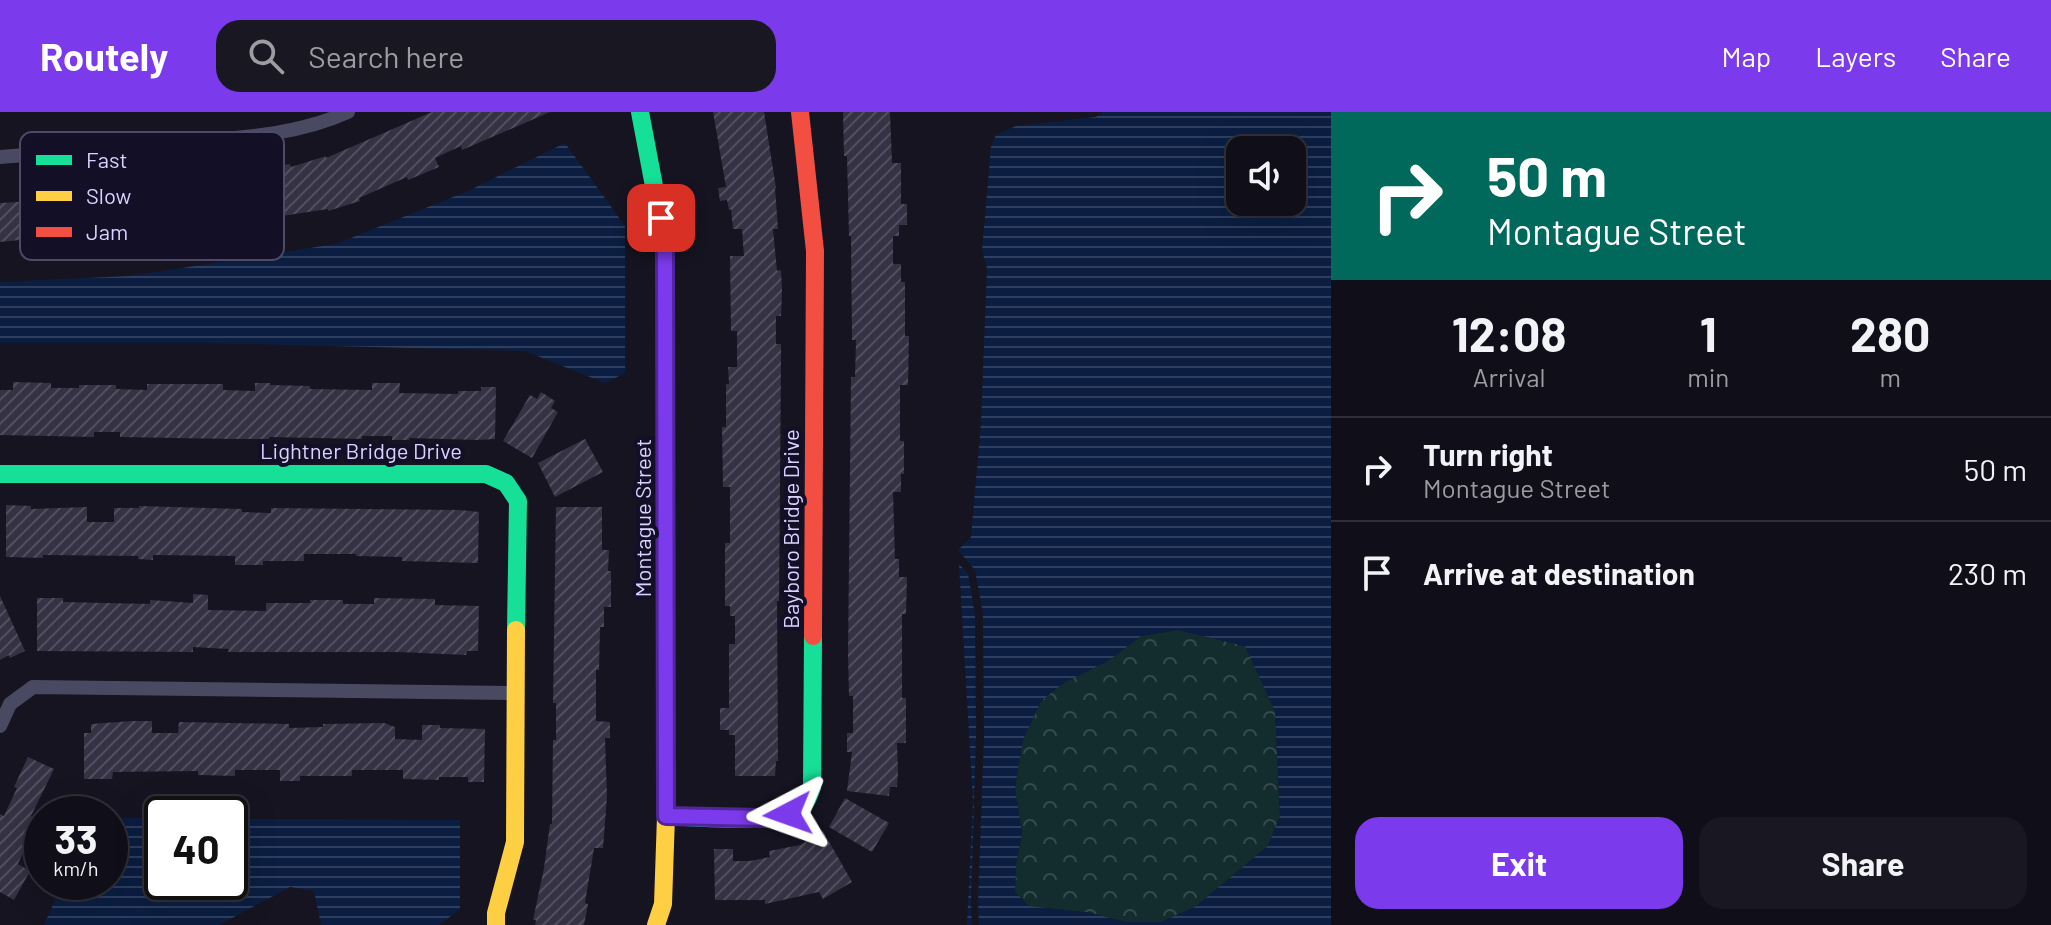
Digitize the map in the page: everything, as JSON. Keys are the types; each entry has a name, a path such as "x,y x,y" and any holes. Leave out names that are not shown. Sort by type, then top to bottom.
{"street":[{"path":"284,132 348,112"},
{"name":"Montague Street","path":"640,112 665,244 666,816 663,904 656,925"},
{"name":"Bayboro Bridge Drive","path":"666,816 767,818 788,814 806,803 812,787 815,251 800,112"},
{"path":"0,157 20,155"},
{"name":"Lightner Bridge Drive","path":"0,474 486,474 506,483 518,501 515,842 496,913 496,925"},
{"path":"0,726 10,704 33,687 515,693"}],"green space":[{"path":"1178,630 1245,646 1275,711 1280,816 1268,846 1195,907 1161,922 1125,922 1091,913 1029,906 1015,892 1022,834 1015,788 1023,740 1041,701 1065,682 1108,661 1141,636"}],"water":[{"path":"1103,112 1331,112 1331,925 979,925 984,738 983,614 975,570 958,550 971,537 981,424 987,268 982,251 991,147 996,135 1016,126 1096,117","holes":["1178,630 1245,646 1275,711 1280,816 1268,846 1195,907 1161,922 1125,922 1091,913 1029,906 1015,892 1022,834 1015,788 1023,740 1041,701 1065,682 1108,661 1141,636"]},
{"path":"565,143 625,226 625,373 605,383 525,351 211,343 0,343 0,282 130,276 233,260 284,260 284,252 336,244 468,191"},
{"path":"959,564 968,574 975,615 972,925 967,925 973,802"},
{"path":"128,818 144,818 144,900 248,900 248,819 460,820 460,909 439,925 321,925 314,891 290,887 219,925 44,925 55,900 128,900"}],"building":[{"path":"432,112 550,112 462,150 461,146 435,158 439,167 408,180 407,177 359,198 360,201 328,211 284,216 284,165 290,164 291,167 326,158"},
{"path":"713,112 764,112 776,188 778,229 773,229 782,290 781,316 776,316 776,344 781,344 781,362 778,761 775,776 735,776 735,735 729,735 729,730 720,730 720,708 729,708 729,644 735,644 735,616 730,616 730,606 725,606 725,543 730,543 730,487 723,487 722,427 726,427 728,367 737,367 737,331 731,331 730,256 744,256 742,229 733,229 727,200 720,201 718,188 726,187"},
{"path":"843,112 890,112 892,163 901,163 901,204 907,204 907,225 899,225 899,236 893,236 893,264 901,264 901,282 905,282 905,336 909,336 908,385 900,385 900,441 904,441 904,474 901,474 901,492 893,492 895,559 899,559 899,577 907,577 906,614 902,614 902,698 906,698 906,743 897,743 897,787 890,787 889,796 847,791 852,752 847,752 847,733 853,733 848,655 851,377 855,377 856,340 852,340 851,236"},
{"path":"20,202 20,240 0,242 0,203"},
{"path":"13,382 51,383 51,388 116,385 116,389 147,390 147,384 223,384 223,390 255,391 255,383 310,386 310,389 372,390 372,383 400,383 399,393 458,394 458,391 481,391 481,387 496,387 495,439 392,440 392,436 362,436 362,439 120,437 120,432 94,432 94,437 0,435 0,390 13,390"},
{"path":"541,392 555,401 551,408 558,412 532,458 503,441 530,395 537,399"},
{"path":"585,439 603,472 555,497 538,463"},
{"path":"6,505 31,506 31,509 87,507 87,522 114,522 114,508 139,506 242,509 242,512 271,513 271,508 479,512 478,563 402,561 402,557 356,554 304,554 304,561 263,561 263,565 235,565 235,556 153,555 153,560 138,559 138,556 6,557"},
{"path":"556,507 602,507 602,550 609,550 608,571 611,571 611,607 604,607 604,627 600,627 599,670 596,670 596,721 610,722 610,738 605,738 607,796 603,848 594,848 584,925 535,925 536,920 533,920 552,824 553,740 556,740 556,703 553,703"},
{"path":"193,594 208,595 208,610 266,611 266,603 310,603 310,600 374,604 374,598 435,599 435,605 479,606 478,651 467,651 466,655 228,652 229,649 193,647 193,652 37,651 37,598 63,598 63,602 150,604 150,600 193,603"},
{"path":"0,596 25,651 0,660"},
{"path":"152,721 152,733 178,733 179,722 289,724 289,728 384,723 395,727 395,739 422,740 422,725 485,729 484,782 468,782 468,777 403,779 403,770 352,770 352,776 300,776 300,781 280,781 280,770 235,770 235,776 198,775 198,771 113,772 112,779 84,779 84,733 91,733 91,724"},
{"path":"28,757 54,769 41,796 24,796 24,851 18,864 24,868 24,882 14,900 0,892 0,814 4,816 17,788 14,787"},
{"path":"845,798 889,823 872,852 829,827"},
{"path":"823,831 852,882 823,899 819,892 765,904 765,900 715,900 714,849 733,849 733,861 750,861 770,857 769,851 800,845"}],"traffic: fast":[{"path":"640,112 665,244 665,489"},
{"path":"0,474 486,474 506,483 518,501 516,630"},
{"path":"666,816 759,818 793,811 805,802 812,787 813,636"}],"traffic: slow":[{"path":"656,925 663,904 666,816 665,489"},
{"path":"496,925 496,913 515,842 516,630"}],"traffic: jam":[{"path":"800,112 815,251 813,636"}],"route":[{"path":"661,218 665,244 666,816 767,818 788,814"}]}
